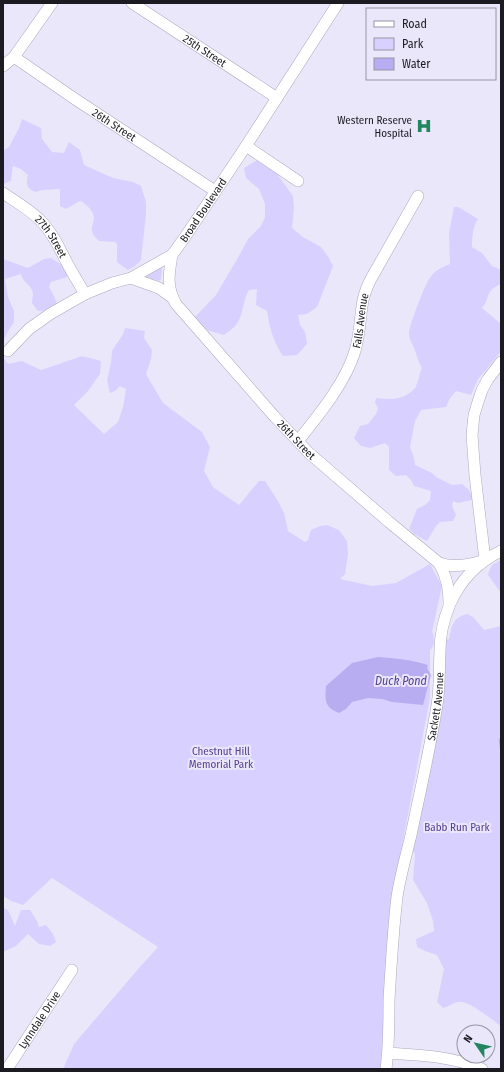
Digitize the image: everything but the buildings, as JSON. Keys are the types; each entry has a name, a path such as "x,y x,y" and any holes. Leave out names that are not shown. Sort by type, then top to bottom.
{"street":[{"path":"3,66 14,57 52,3"},
{"name":"25th Street","path":"132,3 277,98"},
{"name":"Broad Boulevard","path":"8,351 29,329 39,321 85,294 112,283 131,278 172,255 246,146 338,3"},
{"name":"26th Street","path":"14,57 215,191"},
{"path":"246,146 298,182"},
{"name":"27th Street","path":"3,193 32,212 49,230 85,294"},
{"name":"Falls Avenue","path":"298,441 317,417 347,371 355,353 358,341 363,300 366,289 418,196"},
{"name":"26th Street","path":"172,255 168,280 176,304 274,416 321,464 440,563 448,584 449,605"},
{"name":"26th Street","path":"131,278 159,288 173,298"},
{"path":"486,560 475,475 472,435 474,415 480,396 488,379 501,362"},
{"path":"440,563 447,566 454,566 474,563 486,560 501,551"},
{"name":"Sackett Avenue","path":"386,1069 394,925 398,896 431,740 439,689 441,636 449,605 457,590 478,566 486,560"},
{"name":"Lynndale Drive","path":"7,1069 72,970"},
{"path":"388,1053 454,1059 482,1069"}],"green space":[{"path":"22,119 41,128 42,139 52,152 64,153 69,142 80,150 84,165 113,178 133,182 141,186 146,202 146,214 141,260 135,266 128,270 117,262 117,244 115,242 99,241 95,237 92,229 94,220 93,213 82,202 80,201 66,209 60,206 60,189 35,192 27,185 28,175 21,169 13,166 11,181 3,184 3,151 9,147"},
{"path":"259,159 268,164 293,196 294,208 292,228 303,237 321,247 333,266 317,307 307,314 298,315 300,325 305,332 307,344 297,355 283,356 272,335 267,311 256,305 257,289 249,290 239,321 224,335 203,329 195,317 216,295 248,239 261,226 265,217 265,204 259,189 246,178 244,168"},
{"path":"454,207 458,207 478,219 474,229 472,247 482,253 492,266 501,270 501,284 492,289 482,308 501,324 501,352 478,379 471,395 456,391 450,398 446,407 421,410 415,421 410,447 415,465 452,485 462,484 470,491 472,495 472,500 458,503 453,501 452,506 456,515 453,521 440,522 427,541 414,534 409,529 417,509 425,505 430,500 431,491 414,486 406,475 396,476 389,470 389,447 385,443 370,448 361,446 354,438 360,426 368,424 376,414 378,408 375,403 376,398 400,398 408,394 416,387 422,368 409,333 418,305 432,275 436,271 450,264 449,233"},
{"path":"51,258 65,267 67,277 51,282 49,287 57,304 51,310 38,311 32,303 32,290 21,274 5,279 8,297 14,311 14,322 3,342 3,259 28,268 44,259"},
{"path":"161,267 161,279 159,281 145,277"},
{"name":"Chestnut Hill Memorial Park","path":"125,328 145,331 144,338 152,350 151,359 146,374 163,403 202,432 210,447 204,471 213,487 239,505 259,481 265,481 284,513 288,531 305,542 308,540 311,530 320,526 327,525 339,530 347,541 348,554 345,574 340,579 372,586 396,583 430,564 442,586 432,632 434,638 433,644 430,650 430,698 392,899 381,1069 63,1069 74,1044 158,947 52,878 23,905 11,901 3,896 3,357 8,364 22,361 41,370 82,356 101,361 100,374 88,391 74,405 104,434 118,422 123,407 126,389 120,386 115,391 110,393 107,380 112,351 123,334"},
{"path":"501,560 501,593 488,575 492,565"},
{"name":"Babb Run Park","path":"468,614 474,618 484,630 501,626 501,1026 468,1004 457,1002 443,1008 437,1002 444,969 437,955 417,947 416,939 434,931 433,921 427,903 413,880 415,853 408,849 421,790 441,641 449,639 452,626 459,617"},
{"path":"3,908 8,910 15,926 21,910 30,910 39,927 46,925 53,934 56,942 50,946 39,944 28,934 16,946 3,952"}],"water":[{"name":"Duck Pond","path":"378,657 428,665 427,668 431,675 423,705 368,698 352,702 346,709 339,713 330,708 326,702 326,686 352,663"}],"waterway":[{"path":"501,739 501,748"}],"place":[{"name":"Western Reserve Hospital","path":"424,126"}]}
